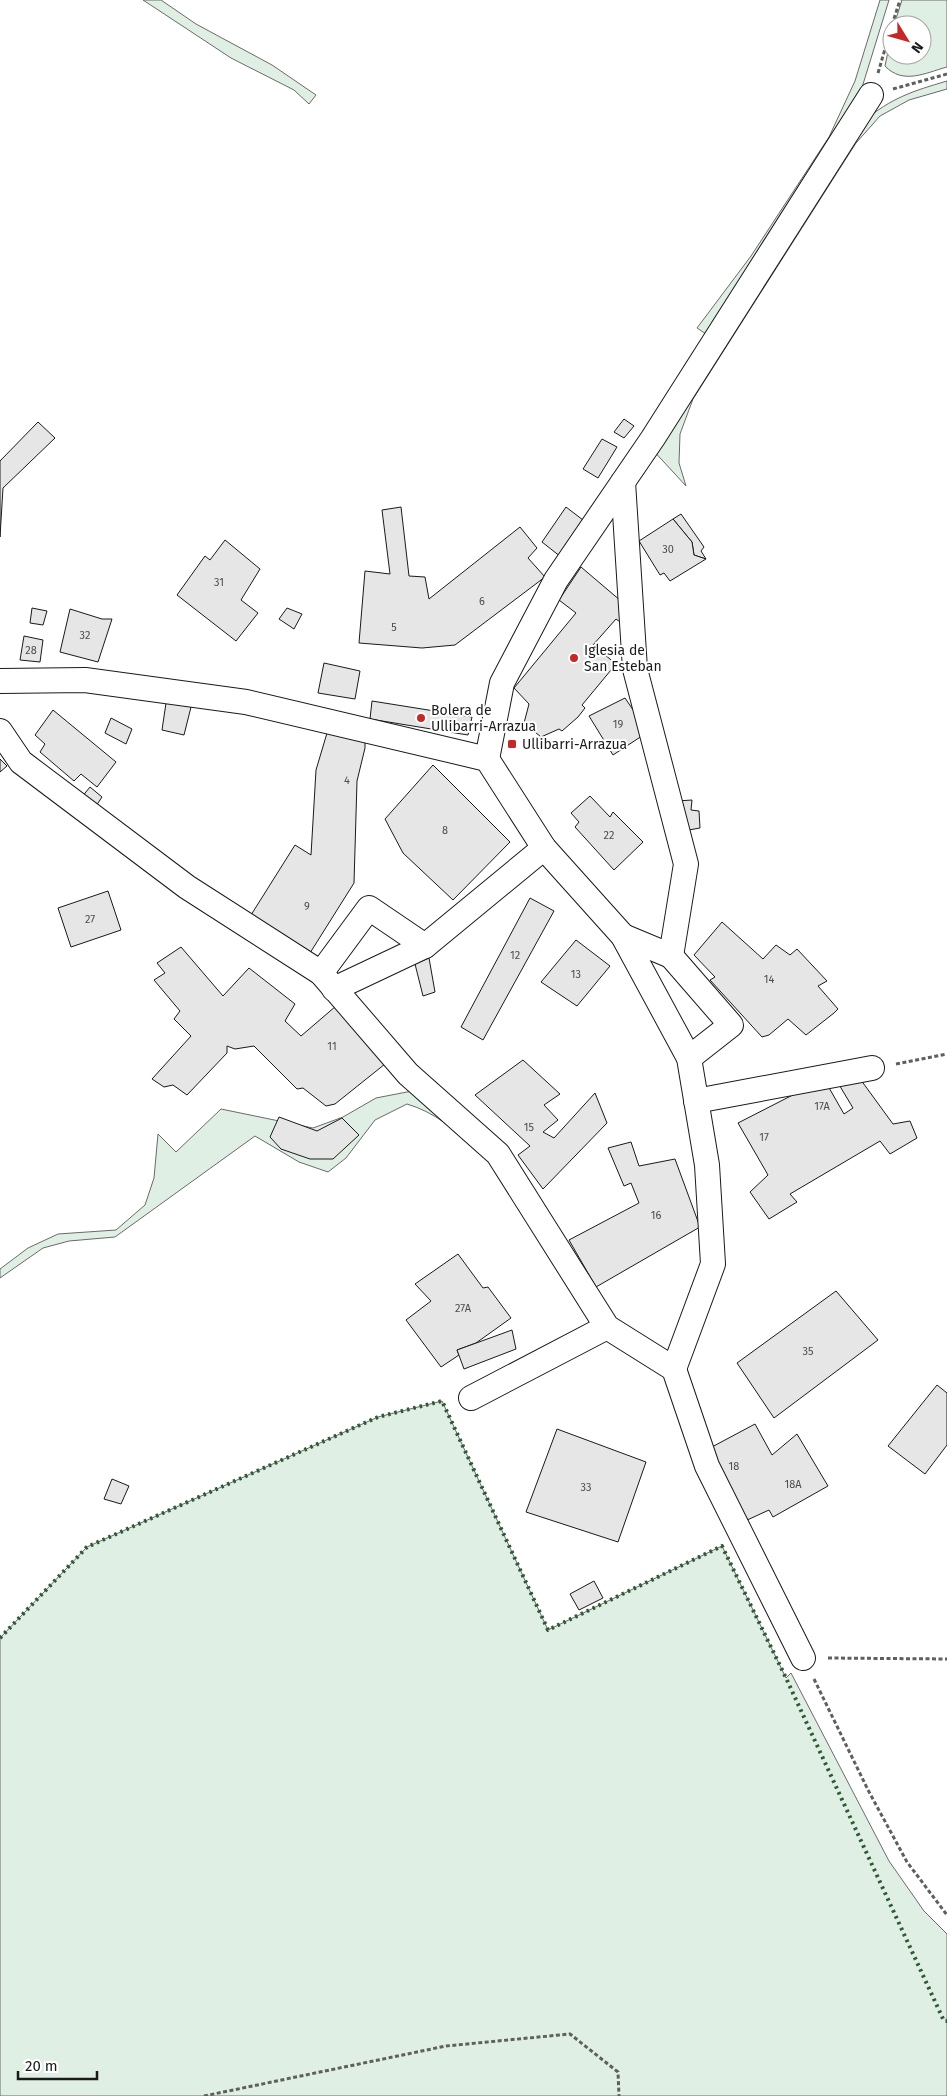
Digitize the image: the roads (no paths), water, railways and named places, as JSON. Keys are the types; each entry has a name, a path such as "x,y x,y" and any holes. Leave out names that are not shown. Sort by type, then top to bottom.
{"street":[{"path":"674,1370 712,1264 707,1165 690,1058 624,936 544,848 488,759 502,683 556,580 623,482 871,95"},
{"path":"623,482 635,669 686,864 671,956"},
{"path":"0,681 85,680 246,702 488,759"},
{"path":"0,731 21,762 187,887 328,981 408,1074 498,1154 607,1327 674,1370 707,1466 803,1658"},
{"path":"328,981 425,946 544,848"},
{"path":"328,981 369,908 425,946"},
{"path":"624,936 671,956 731,1025 690,1058"},
{"path":"696,1101 872,1068"},
{"path":"471,1398 607,1327"}],"place":[{"name":"Iglesia de San Esteban","path":"574,658"},
{"name":"Bolera de Ullibarri-Arrazua","path":"421,718"},
{"name":"Ullibarri-Arrazua","path":"512,744"}]}
